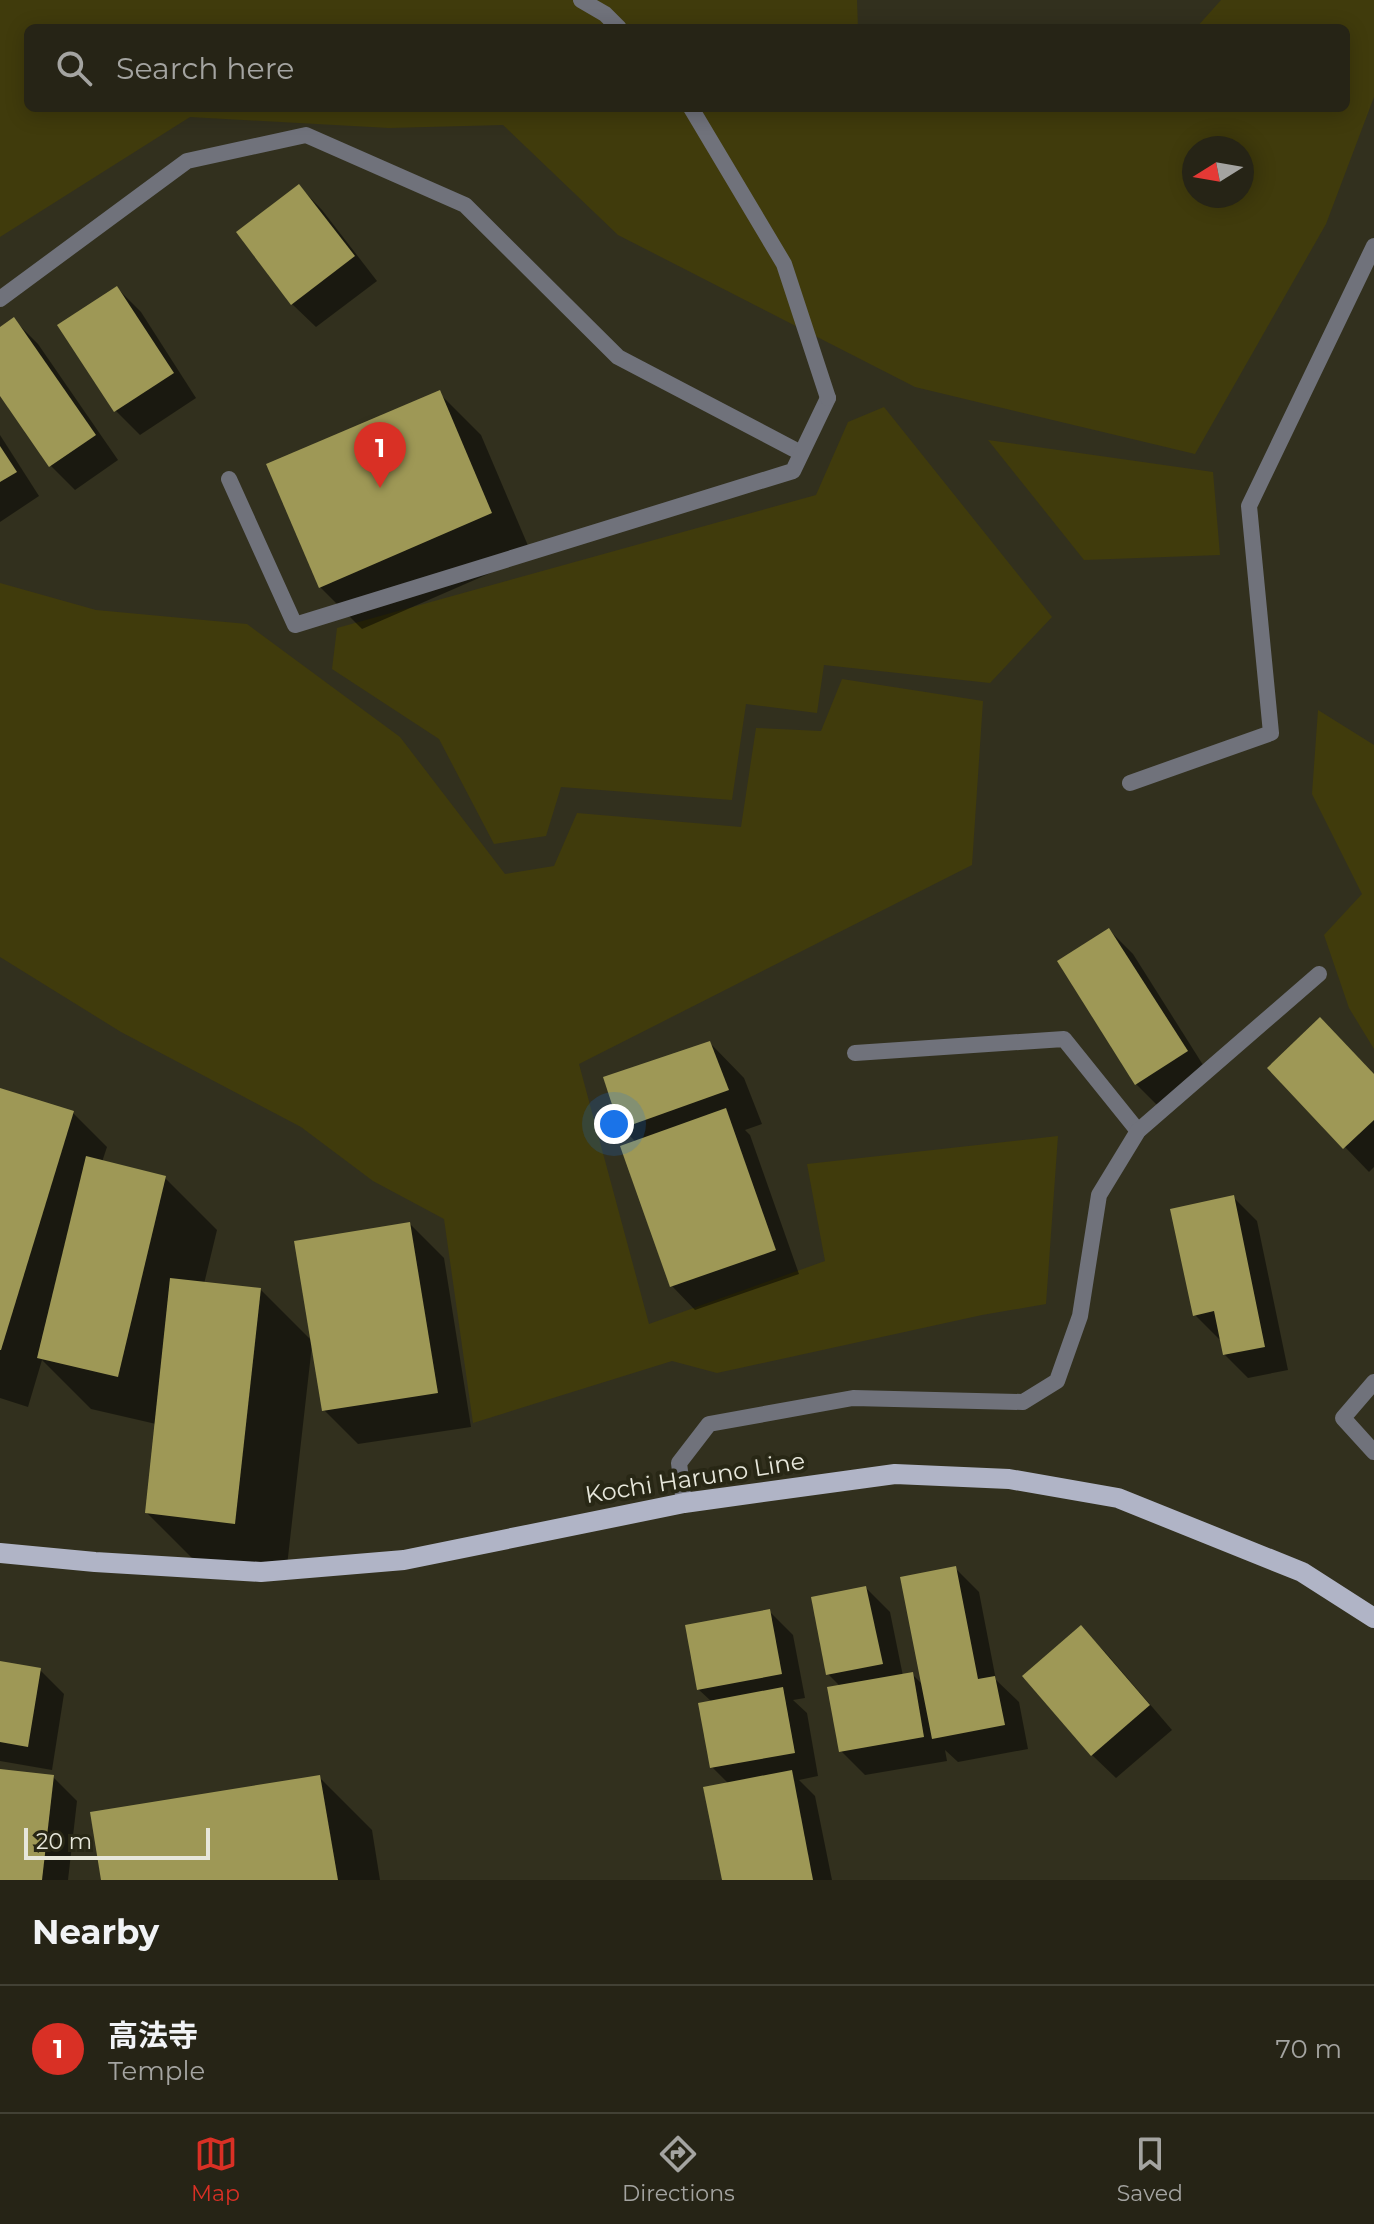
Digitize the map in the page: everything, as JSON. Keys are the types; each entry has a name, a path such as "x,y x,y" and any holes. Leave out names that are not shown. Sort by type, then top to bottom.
{"main road":[{"name":"Kochi Haruno Line","path":"0,1553 261,1572 404,1560 684,1503 895,1474 1009,1479 1118,1498 1302,1572 1374,1618"}],"street":[{"path":"581,0 605,14 615,24"},
{"path":"229,479 295,625 793,471 828,398 784,264 693,112"},
{"path":"0,299 187,161 306,135 465,205 618,357 801,453"},
{"path":"1130,783 1271,733 1249,506 1374,246"},
{"path":"684,1503 679,1463 709,1424 853,1398 1023,1402 1057,1381 1080,1316 1099,1195 1138,1131 1319,974"},
{"path":"855,1053 1064,1039 1138,1131"},
{"path":"1374,1382 1343,1418 1374,1452"}],"shaded area":[{"path":"0,0 857,0 858,24 24,24 24,112 1350,112 1350,24 1200,24 1221,0 1374,0 1374,97 1326,224 1195,454 915,387 618,235 503,125 389,128 190,117 0,237"},
{"path":"884,407 1052,617 990,683 824,665 817,713 746,704 732,800 561,787 546,836 494,844 439,739 332,669 337,628 816,495 848,422"},
{"path":"988,440 1213,472 1220,555 1084,560"},
{"path":"0,583 96,610 247,624 400,737 505,874 554,866 577,813 741,827 756,728 821,731 842,679 983,701 972,865 579,1064 649,1324 825,1261 807,1164 1058,1136 1046,1304 717,1373 672,1361 473,1423 444,1219 373,1181 301,1127 121,1032 0,957"},
{"path":"1318,710 1374,745 1374,1049 1349,1008 1324,935 1362,894 1312,794"}],"building":[{"path":"299,184 355,256 291,305 236,232"},
{"path":"117,286 174,373 114,412 57,325"},
{"path":"14,317 96,435 49,467 0,396 0,327"},
{"path":"440,390 492,513 319,588 266,464"},
{"path":"0,446 17,472 0,482"},
{"path":"1109,928 1188,1051 1135,1085 1057,961"},
{"path":"1320,1017 1374,1074 1374,1120 1343,1149 1267,1068"},
{"path":"710,1041 729,1090 620,1129 603,1077"},
{"path":"0,1088 74,1111 1,1350 0,1350"},
{"path":"726,1108 776,1250 670,1287 620,1146"},
{"path":"86,1156 166,1176 118,1377 37,1358"},
{"path":"1234,1195 1265,1347 1223,1355 1214,1311 1193,1316 1170,1209"},
{"path":"410,1222 438,1393 322,1411 294,1241"},
{"path":"170,1278 261,1288 235,1524 145,1513"},
{"path":"956,1566 978,1679 995,1676 1005,1725 932,1739 900,1577"},
{"path":"866,1586 883,1664 826,1675 811,1597"},
{"path":"770,1609 782,1674 697,1690 685,1625"},
{"path":"1081,1625 1150,1705 1091,1756 1022,1676"},
{"path":"0,1661 41,1668 28,1747 0,1742"},
{"path":"913,1672 924,1737 839,1752 827,1687"},
{"path":"783,1687 795,1753 710,1768 698,1703"},
{"path":"0,1769 54,1775 42,1880 0,1880"},
{"path":"792,1770 813,1880 722,1880 703,1787"},
{"path":"320,1775 338,1880 101,1880 90,1812"}],"place":[{"name":"高法寺","path":"380,488"}]}
